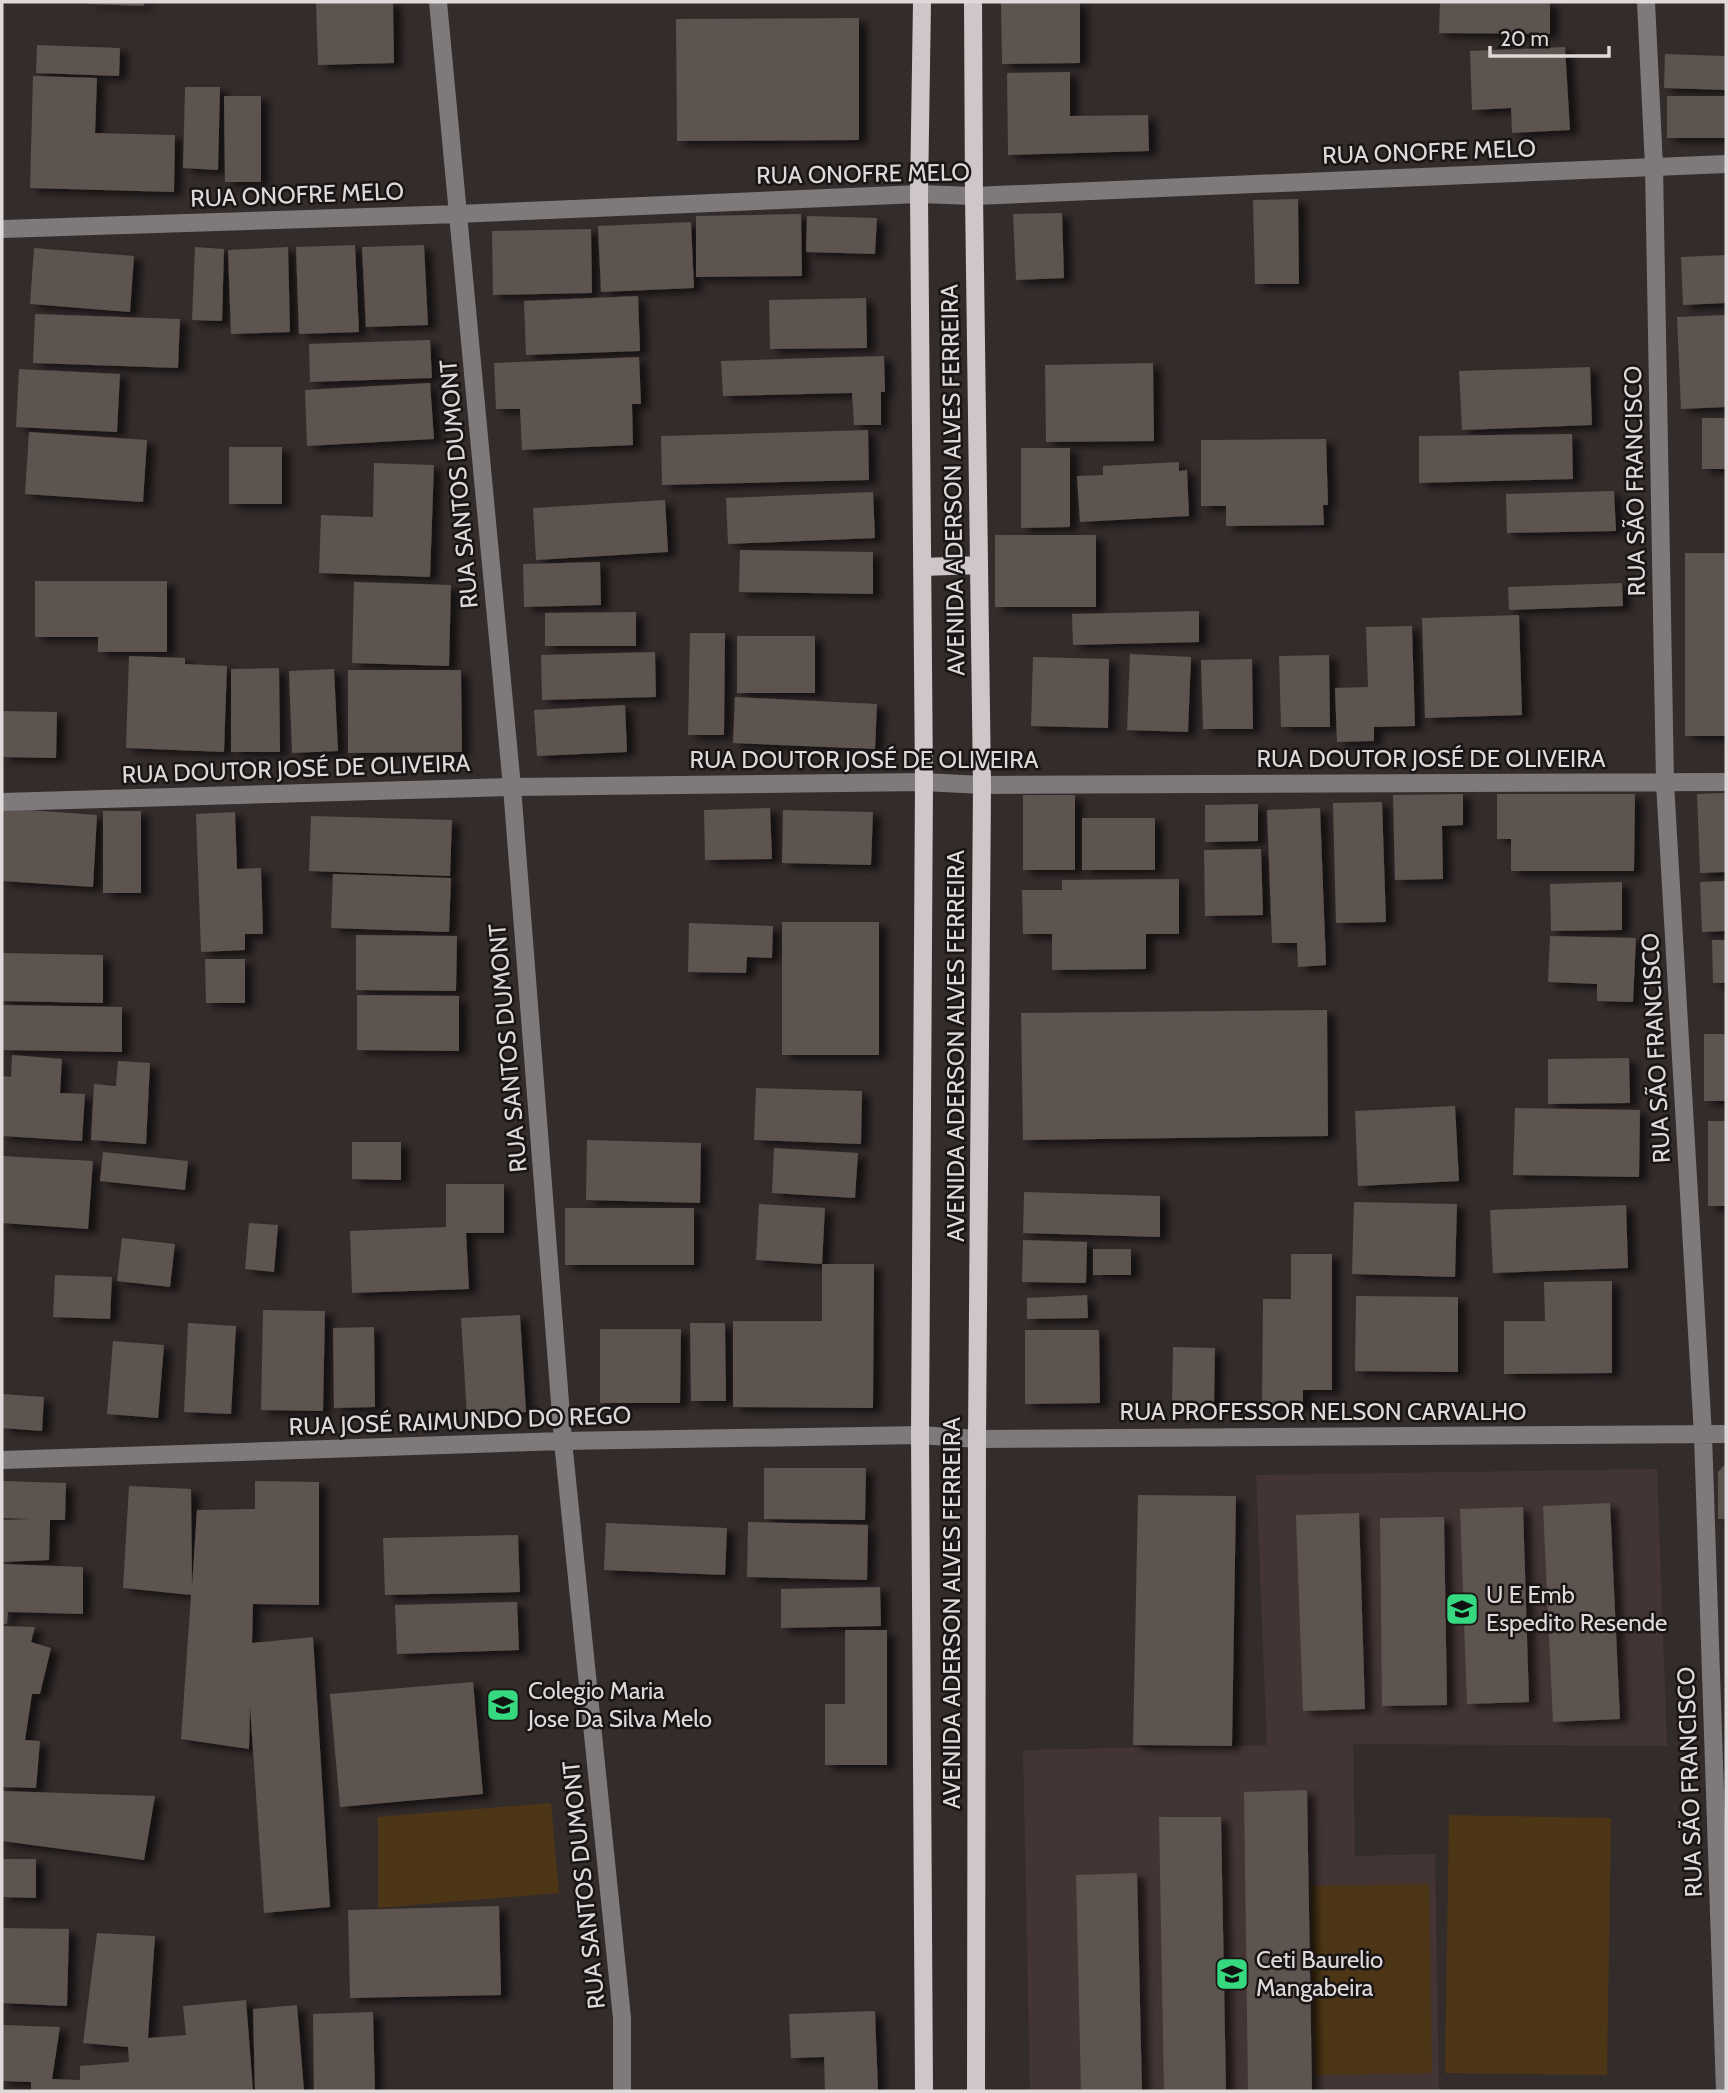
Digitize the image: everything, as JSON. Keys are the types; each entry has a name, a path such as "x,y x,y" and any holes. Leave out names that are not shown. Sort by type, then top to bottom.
{"main road":[{"name":"AVENIDA ADERSON ALVES FERREIRA","path":"922,2 919,194 924,782 920,1435 924,2091"},
{"name":"AVENIDA ADERSON ALVES FERREIRA","path":"973,2 982,785 976,2091"},
{"path":"922,568 979,565"}],"street":[{"name":"RUA SANTOS DUMONT","path":"438,2 512,787 563,1441 622,2018 622,2091"},
{"name":"RUA SÃO FRANCISCO","path":"1646,2 1654,166 1665,783 1703,1435 1725,2091"},
{"name":"RUA ONOFRE MELO","path":"2,229 458,215 919,194 974,196 1726,164"},
{"name":"RUA DOUTOR JOSÉ DE OLIVEIRA","path":"2,802 512,787 924,782 982,785 1726,782"},
{"name":"RUA PROFESSOR NELSON CARVALHO","path":"920,1435 977,1439 1726,1434"},
{"name":"RUA JOSÉ RAIMUNDO DO REGO","path":"2,1460 563,1441 920,1435"}],"shaded area":[{"path":"1657,1469 1667,1746 1353,1744 1355,1856 1435,1854 1439,2091 1030,2091 1023,1750 1267,1745 1256,1475"},
{"path":"551,1803 559,1893 378,1908 378,1817"},
{"path":"1449,1815 1611,1818 1607,2075 1445,2073"},
{"path":"1429,1884 1432,2073 1314,2075 1310,1886"}],"building":[{"path":"144,2 144,6 88,4"},
{"path":"316,2 393,2 394,63 318,65"},
{"path":"1001,2 1080,2 1080,63 1002,64"},
{"path":"1440,2 1550,2 1550,34 1439,33"},
{"path":"859,18 859,140 677,141 676,19"},
{"path":"37,45 120,48 119,76 36,73"},
{"path":"1565,47 1570,130 1512,133 1511,108 1472,110 1470,51"},
{"path":"1665,54 1726,56 1726,90 1664,88"},
{"path":"1070,72 1070,116 1148,115 1149,151 1008,155 1007,73"},
{"path":"33,76 97,78 95,133 175,135 174,192 30,188"},
{"path":"185,87 220,87 218,170 183,168"},
{"path":"224,96 261,96 261,182 225,182"},
{"path":"1667,96 1726,96 1726,138 1667,138"},
{"path":"1298,199 1299,284 1255,284 1253,200"},
{"path":"1062,213 1064,278 1016,280 1013,214"},
{"path":"801,214 802,276 696,277 696,216"},
{"path":"807,216 877,218 875,254 806,252"},
{"path":"691,222 694,288 601,292 598,226"},
{"path":"591,229 592,293 493,295 492,231"},
{"path":"355,245 359,332 299,334 296,247"},
{"path":"424,245 428,325 366,327 362,247"},
{"path":"195,247 224,249 222,321 192,320"},
{"path":"288,247 290,332 231,334 228,250"},
{"path":"34,248 134,256 130,312 30,304"},
{"path":"1726,255 1726,303 1683,305 1681,257"},
{"path":"638,296 640,351 526,355 524,301"},
{"path":"866,298 867,348 770,349 769,300"},
{"path":"35,314 180,319 178,368 33,363"},
{"path":"1726,315 1726,407 1681,409 1677,317"},
{"path":"430,340 432,378 310,382 309,344"},
{"path":"884,356 885,392 881,392 881,425 854,425 852,393 723,396 721,361"},
{"path":"639,357 641,404 632,404 633,445 522,450 520,409 496,409 494,363"},
{"path":"1153,363 1154,441 1046,442 1045,365"},
{"path":"1590,367 1592,425 1462,430 1459,371"},
{"path":"19,369 120,374 117,432 16,427"},
{"path":"430,383 434,439 307,446 305,390"},
{"path":"1702,418 1726,418 1726,469 1702,469"},
{"path":"868,430 869,480 662,485 661,436"},
{"path":"29,432 147,440 143,502 25,494"},
{"path":"1572,434 1573,479 1419,483 1419,436"},
{"path":"1326,439 1328,505 1323,505 1324,525 1226,526 1226,506 1201,506 1201,440"},
{"path":"229,447 282,447 282,504 229,504"},
{"path":"1021,448 1070,448 1070,527 1021,528"},
{"path":"1179,462 1179,471 1187,470 1189,516 1080,522 1077,476 1103,475 1103,466"},
{"path":"374,463 434,465 430,577 319,573 321,515 373,517"},
{"path":"1614,491 1616,531 1507,533 1506,494"},
{"path":"873,492 875,538 728,544 726,498"},
{"path":"665,500 668,552 536,560 533,508"},
{"path":"995,535 1096,535 1096,607 995,607"},
{"path":"740,550 873,552 873,594 739,592"},
{"path":"1685,553 1726,553 1726,736 1685,736"},
{"path":"600,562 601,605 524,607 523,564"},
{"path":"35,581 167,581 167,652 98,652 98,637 35,637"},
{"path":"354,582 451,585 449,666 352,663"},
{"path":"1622,583 1623,606 1509,610 1508,587"},
{"path":"1199,611 1199,642 1073,645 1072,614"},
{"path":"636,612 636,646 545,646 545,613"},
{"path":"1519,615 1522,715 1425,718 1422,618"},
{"path":"1412,626 1415,726 1374,727 1374,741 1337,742 1335,688 1368,687 1366,627"},
{"path":"690,633 725,633 724,735 688,735"},
{"path":"737,636 815,636 815,693 737,693"},
{"path":"655,652 656,697 542,700 541,655"},
{"path":"1130,654 1191,657 1188,732 1127,730"},
{"path":"1329,655 1330,727 1281,727 1279,656"},
{"path":"129,656 185,658 185,664 227,666 224,752 126,748"},
{"path":"1033,657 1109,659 1108,728 1031,726"},
{"path":"1252,659 1253,729 1203,729 1201,660"},
{"path":"279,668 280,752 231,752 231,669"},
{"path":"334,669 338,751 292,753 289,671"},
{"path":"348,670 461,670 462,752 348,753"},
{"path":"735,697 877,704 875,749 733,743"},
{"path":"625,705 627,752 537,756 534,710"},
{"path":"2,711 57,712 56,758 2,757"},
{"path":"1726,793 1726,872 1700,873 1697,794"},
{"path":"1463,794 1463,825 1442,826 1443,879 1395,880 1393,795"},
{"path":"1497,794 1635,794 1634,871 1511,871 1511,839 1497,839"},
{"path":"1023,795 1075,795 1075,870 1023,870"},
{"path":"1382,802 1386,922 1336,923 1333,803"},
{"path":"1258,804 1258,841 1205,842 1205,805"},
{"path":"2,808 97,815 93,887 2,881"},
{"path":"770,808 772,859 705,860 704,810"},
{"path":"1320,808 1326,965 1298,967 1297,943 1272,943 1267,810"},
{"path":"783,810 873,812 871,865 782,863"},
{"path":"103,811 141,811 141,893 103,893"},
{"path":"235,812 237,869 261,868 263,934 245,934 245,950 201,952 196,814"},
{"path":"311,816 452,820 450,876 309,871"},
{"path":"1082,818 1155,818 1155,870 1082,870"},
{"path":"1261,849 1263,915 1205,916 1204,850"},
{"path":"333,874 451,878 449,932 331,928"},
{"path":"1179,879 1179,934 1146,934 1146,969 1052,970 1052,934 1023,934 1022,890 1062,890 1062,880"},
{"path":"1726,881 1726,931 1702,932 1700,882"},
{"path":"1622,882 1622,930 1551,931 1550,884"},
{"path":"782,922 879,922 879,1055 782,1055"},
{"path":"689,923 773,926 772,958 747,957 746,973 688,972"},
{"path":"356,935 457,936 456,991 356,990"},
{"path":"1550,936 1636,938 1633,1002 1597,1001 1597,984 1548,982"},
{"path":"1712,940 1726,940 1726,983 1713,983"},
{"path":"2,953 103,955 103,1003 2,1001"},
{"path":"205,959 245,959 245,1003 206,1003"},
{"path":"357,995 459,996 459,1051 357,1050"},
{"path":"2,1005 122,1007 122,1052 2,1050"},
{"path":"1327,1010 1328,1136 1023,1140 1021,1013"},
{"path":"1704,1034 1726,1034 1726,1101 1704,1101"},
{"path":"12,1055 62,1059 60,1093 85,1094 82,1141 2,1136 2,1076 11,1077"},
{"path":"1629,1058 1630,1103 1548,1104 1548,1059"},
{"path":"118,1061 150,1063 146,1144 91,1140 94,1084 116,1086"},
{"path":"756,1088 862,1091 861,1144 754,1140"},
{"path":"1455,1106 1459,1181 1358,1186 1355,1111"},
{"path":"1515,1108 1640,1110 1639,1177 1513,1175"},
{"path":"1708,1121 1726,1121 1726,1206 1708,1206"},
{"path":"587,1140 701,1143 700,1203 586,1200"},
{"path":"352,1142 401,1142 401,1180 352,1179"},
{"path":"774,1148 858,1153 855,1198 772,1193"},
{"path":"103,1152 188,1161 185,1190 100,1181"},
{"path":"2,1156 93,1161 88,1229 2,1223"},
{"path":"446,1184 504,1184 504,1233 466,1233 469,1289 352,1293 350,1231 446,1227"},
{"path":"1024,1192 1160,1196 1160,1237 1023,1233"},
{"path":"1354,1202 1457,1204 1455,1277 1352,1274"},
{"path":"759,1204 825,1208 822,1264 756,1260"},
{"path":"1626,1205 1628,1268 1493,1273 1490,1210"},
{"path":"565,1208 694,1208 694,1265 565,1265"},
{"path":"249,1223 278,1225 274,1272 245,1269"},
{"path":"122,1238 175,1244 170,1287 117,1281"},
{"path":"1023,1240 1087,1242 1086,1283 1022,1282"},
{"path":"1093,1249 1131,1249 1131,1275 1093,1275"},
{"path":"1291,1254 1332,1254 1332,1390 1303,1390 1303,1406 1262,1406 1263,1299 1291,1299"},
{"path":"822,1264 874,1264 873,1408 733,1407 733,1321 822,1321"},
{"path":"55,1275 112,1277 110,1319 53,1317"},
{"path":"1612,1281 1612,1373 1504,1374 1504,1321 1545,1321 1544,1282"},
{"path":"1087,1295 1088,1318 1027,1319 1027,1298"},
{"path":"1356,1296 1458,1297 1458,1372 1355,1371"},
{"path":"263,1310 325,1311 323,1411 261,1410"},
{"path":"520,1315 526,1412 467,1416 461,1318"},
{"path":"188,1323 236,1326 231,1414 184,1412"},
{"path":"690,1323 725,1323 726,1401 691,1401"},
{"path":"374,1327 375,1407 334,1408 333,1328"},
{"path":"600,1329 681,1329 680,1403 600,1403"},
{"path":"1025,1330 1099,1330 1100,1403 1025,1404"},
{"path":"113,1341 164,1345 158,1418 107,1414"},
{"path":"1173,1347 1215,1348 1214,1405 1172,1405"},
{"path":"2,1394 44,1397 42,1431 2,1428"},
{"path":"1726,1463 1726,1519 1718,1519 1718,1472"},
{"path":"764,1468 866,1468 865,1520 764,1519"},
{"path":"2,1481 66,1483 65,1520 50,1520 49,1560 2,1562 2,1520 31,1519 2,1518"},
{"path":"255,1481 319,1482 319,1605 253,1604 252,1643 313,1637 330,1907 264,1913 250,1706 249,1749 181,1739 191,1595 123,1588 129,1486 191,1489 192,1587 197,1510 255,1509"},
{"path":"1138,1495 1236,1496 1232,1746 1133,1745"},
{"path":"1610,1503 1620,1719 1553,1722 1543,1506"},
{"path":"1523,1507 1529,1702 1467,1704 1460,1509"},
{"path":"1359,1513 1365,1709 1303,1711 1296,1515"},
{"path":"1444,1517 1447,1705 1382,1706 1380,1518"},
{"path":"748,1522 868,1525 867,1580 747,1577"},
{"path":"606,1523 727,1528 725,1575 604,1570"},
{"path":"518,1535 520,1592 385,1595 383,1538"},
{"path":"2,1564 83,1567 83,1614 8,1612 7,1624 2,1624"},
{"path":"880,1587 881,1626 781,1628 781,1589"},
{"path":"517,1602 519,1650 397,1654 395,1605"},
{"path":"2,1626 35,1627 31,1642 51,1648 40,1694 32,1694 25,1740 40,1741 36,1788 2,1787"},
{"path":"845,1630 887,1630 887,1765 825,1765 825,1704 845,1704"},
{"path":"473,1682 483,1794 340,1807 330,1694"},
{"path":"1307,1790 1312,2091 1248,2091 1244,1792"},
{"path":"2,1791 155,1796 144,1860 2,1841"},
{"path":"1159,1817 1221,1817 1226,2091 1164,2091"},
{"path":"2,1859 36,1859 36,1898 2,1897"},
{"path":"1137,1873 1142,2091 1081,2091 1076,1875"},
{"path":"499,1906 501,1995 350,1998 348,1910"},
{"path":"2,1928 69,1929 67,2006 2,2003"},
{"path":"97,1933 155,1936 148,2038 186,2035 183,2006 246,2000 253,2091 31,2091 31,2082 2,2081 2,2025 60,2027 52,2079 80,2080 80,2066 129,2062 128,2047 83,2043"},
{"path":"297,2005 304,2091 255,2091 253,2009"},
{"path":"875,2011 878,2091 825,2091 824,2057 791,2058 789,2014"},
{"path":"373,2012 375,2091 314,2091 313,2014"}],"place":[{"name":"U E Emb Espedito Resende","path":"1462,1609"},
{"name":"Colegio Maria Jose Da Silva Melo","path":"503,1705"},
{"name":"Ceti Baurelio Mangabeira","path":"1232,1974"}]}
